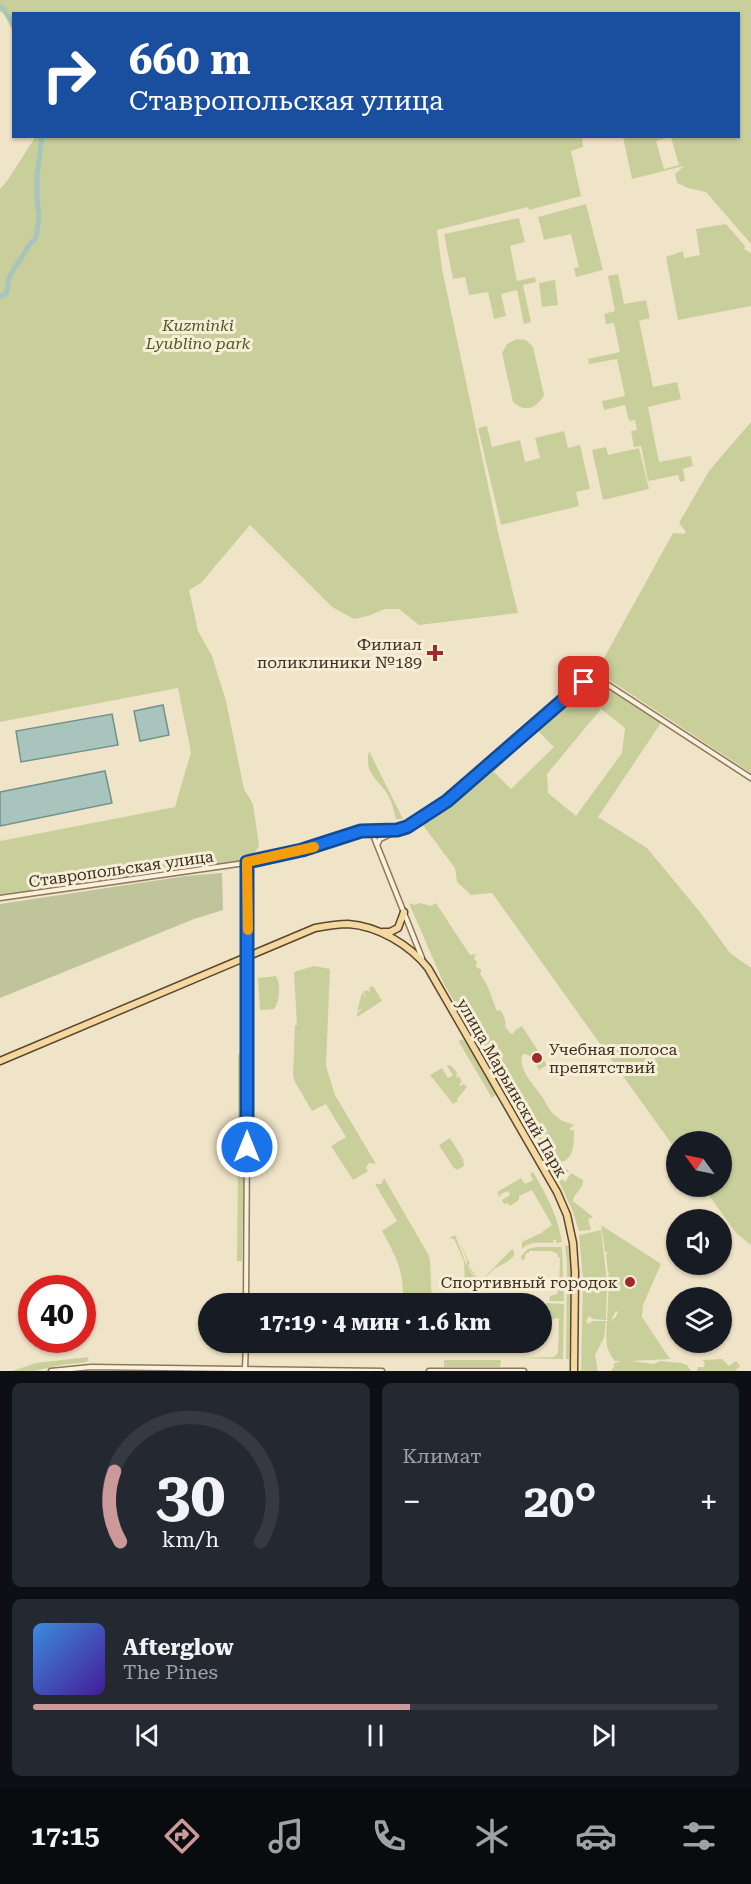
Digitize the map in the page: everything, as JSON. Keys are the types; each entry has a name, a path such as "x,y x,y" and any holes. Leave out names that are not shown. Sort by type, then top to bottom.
{"main road":[{"path":"0,1061 315,927 347,924 390,932 398,928 404,912"},
{"path":"377,931 404,946 424,963"},
{"name":"улица Марьинский Парк","path":"424,963 557,1192 567,1215 572,1232 575,1272 574,1371"}],"street":[{"path":"602,681 593,679 589,674 594,671 602,681 751,778"},
{"name":"Ставропольская улица","path":"0,898 247,862 292,853 361,831 397,830 407,827 447,801 584,682 589,674"},
{"path":"593,679 597,675"},
{"name":"Ставропольская улица","path":"584,682 593,679"},
{"name":"улица Марьинский Парк","path":"371,830 424,963"},
{"path":"377,848 380,839 397,830"},
{"path":"246,1293 247,862"},
{"path":"245,1370 246,1353"},
{"path":"51,1371 84,1367 382,1371"},
{"path":"429,1371 524,1371"}],"green space":[{"path":"0,0 751,0 751,244 706,192 677,183 675,174 684,166 632,179 623,138 666,138 656,141 664,169 679,165 671,138 740,138 740,12 12,12 12,30 4,13 0,12"},
{"name":"Kuzminki Lyublino park","path":"35,138 582,138 583,147 571,151 581,196 437,230 442,269 498,532 518,613 419,625 399,609 385,609 354,619 332,607 250,525 201,583 189,590 198,631 212,656 226,701 244,789 253,804 259,846 246,860 0,896 0,841 175,807 191,752 178,688 0,722 0,189"},
{"path":"586,204 603,270 576,277 574,268 579,267 571,234 544,240 538,217"},
{"path":"519,218 525,242 510,246 517,281 535,277 536,282 523,285 531,322 524,324 517,290 501,294 506,316 494,319 488,292 469,295 465,277 453,279 444,234"},
{"path":"726,224 745,246 744,249 751,253 751,306 678,320 666,257 683,251 684,258 700,255 696,229"},
{"path":"618,274 624,304 646,300 650,318 639,321 653,387 677,382 681,399 648,407 659,462 691,456 693,466 683,469 685,481 680,482 678,475 648,481 641,446 634,447 631,431 637,430 635,420 629,421 625,405 604,410 602,401 625,396 617,359 589,364 588,359 620,352 614,323 606,324 604,314 615,311 608,276"},
{"path":"555,280 558,305 542,307 539,283"},
{"path":"517,339 526,340 533,347 544,395 537,404 530,408 522,408 513,402 502,353 507,344"},
{"path":"751,422 751,773 608,679 599,667 673,533 684,534 686,532 679,523 709,471"},
{"path":"487,426 492,447 520,440 525,462 540,458 535,438 564,431 568,448 580,445 590,489 576,492 579,506 501,525 478,428"},
{"path":"606,447 608,455 639,448 649,489 603,500 592,450"},
{"path":"588,683 603,684 661,723 598,817 647,848 700,912 730,953 751,968 751,1245 732,1227 732,1209 719,1209 710,1197 732,1197 732,1131 666,1131 666,1136 492,893 471,895 457,882 455,868 422,824 445,811","holes":["601,709 625,728 622,753 576,816 548,793 547,774","537,730 554,747 511,789 494,772"]},
{"path":"369,751 403,819 396,819 388,795 370,771"},
{"path":"222,873 223,910 194,919 0,998 0,904 186,876"},
{"path":"409,903 431,906 436,903 470,955 476,954 474,959 477,962 476,967 482,970 480,974 497,1011 500,1010 503,1016 505,1026 513,1034 522,1026 547,1065 539,1070 531,1057 523,1054 524,1071 551,1111 561,1120 574,1125 569,1129 574,1131 572,1152 566,1160 556,1163 569,1171 567,1174 562,1171 558,1176 565,1182 571,1173 583,1180 573,1201 593,1217 588,1219 591,1230 579,1231 560,1183 444,984"},
{"path":"314,966 330,969 326,1066 335,1095 376,1164 369,1163 366,1168 368,1171 353,1180 331,1146 346,1137 326,1104 312,1111 293,1075 295,1025 297,1025 294,972"},
{"path":"276,976 279,997 276,1006 274,1009 260,1010 258,978"},
{"path":"373,986 380,997 378,999 381,998 382,1001 357,1017 357,1013 364,1008 357,1011 362,993 367,998 363,992 366,990 370,992 369,988"},
{"path":"462,1039 495,1091 496,1095 492,1098 459,1042"},
{"path":"245,1050 244,1161 238,1155 238,1055"},
{"path":"450,1065 457,1072 456,1078 459,1076 462,1082 460,1086 464,1084 467,1087 457,1099 458,1101 453,1104 430,1075 442,1068 448,1078 453,1075 447,1066"},
{"path":"450,1138 462,1157 459,1160 463,1158 464,1166 457,1170 439,1145"},
{"path":"238,1161 244,1173 242,1261 237,1261"},
{"path":"533,1172 547,1197 562,1242 556,1243 556,1240 553,1240 553,1243 532,1244 522,1249 522,1242 542,1234 552,1225 532,1190 519,1196 519,1200 510,1206 508,1203 504,1204 502,1200 510,1195 508,1191 500,1197 497,1192 521,1178 525,1184 533,1180 530,1174"},
{"path":"384,1178 428,1254 432,1293 403,1293 398,1265 382,1231 397,1221 375,1184 381,1184"},
{"path":"601,1225 661,1264 643,1305 642,1317 670,1359 631,1361 654,1364 660,1361 681,1363 687,1365 691,1371 611,1371 613,1364 620,1361 615,1361 611,1356 606,1342 607,1321 610,1320 607,1320 610,1284 608,1274 610,1275 606,1254 608,1252 605,1252"},
{"path":"601,1230 607,1282 606,1320 593,1319 589,1316 586,1321 588,1324 593,1321 606,1321 604,1338 595,1355 598,1371 581,1371 583,1280 579,1235"},
{"path":"456,1234 470,1264 468,1266 481,1281 512,1249 514,1256 495,1268 481,1282 467,1267 479,1283 477,1286 465,1286 469,1284 465,1283 464,1261 454,1239 449,1238 455,1235 467,1266 467,1260"},
{"path":"570,1245 569,1359 566,1359 567,1263 565,1246"},
{"path":"562,1247 564,1301 552,1301 552,1295 557,1294 559,1288 560,1258 558,1254 551,1251 529,1251 524,1260 521,1259 528,1249"},
{"path":"552,1303 564,1304 563,1359 514,1358 554,1357 558,1353 559,1318 552,1319"},
{"path":"89,1357 87,1362 35,1371 12,1371 36,1363"},
{"path":"722,1359 729,1366 736,1361 740,1366 735,1371 697,1371 698,1367 704,1367 703,1360"},
{"path":"444,1360 501,1360 500,1367 444,1367"}],"water":[{"path":"163,705 169,735 140,741 134,711"},
{"path":"112,714 118,745 21,762 16,731"},
{"path":"105,771 112,803 0,826 0,792"}],"waterway":[{"path":"0,7 12,23"},
{"path":"37,196 42,138"},
{"path":"0,297 6,294 8,280 29,245 36,238 39,216 37,199"}],"slow traffic":[{"path":"248,930 247,862 314,847"}],"place":[{"name":"Филиал поликлиники №189","path":"435,653"},
{"name":"Учебная полоса препятствий","path":"537,1058"},
{"name":"Спортивный городок","path":"630,1282"}],"route":[{"path":"247,1147 247,862 292,853 361,831 397,830 407,827 447,801 584,682"}]}
